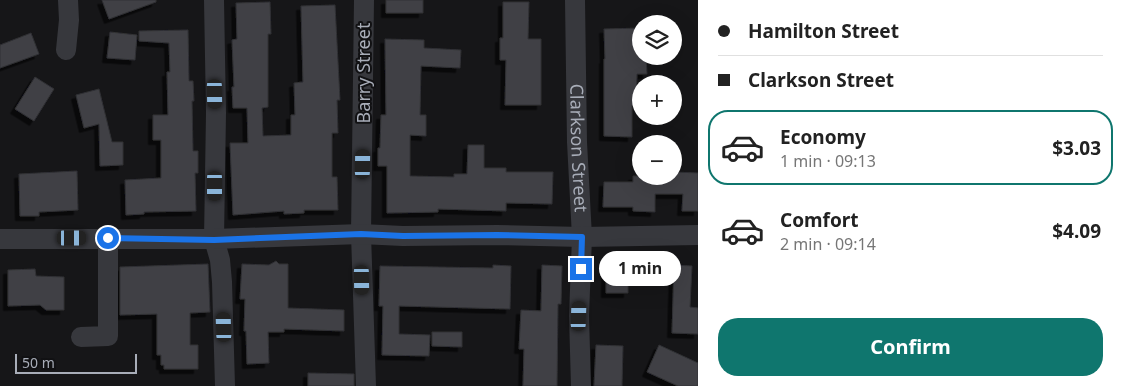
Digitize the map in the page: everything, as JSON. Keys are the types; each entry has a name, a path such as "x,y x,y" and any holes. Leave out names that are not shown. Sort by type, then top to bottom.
{"street":[{"path":"66,50 69,20 68,0"},
{"path":"214,0 216,113 214,240 220,260 222,282 225,386"},
{"name":"Barry Street","path":"364,0 361,234 366,386"},
{"name":"Clarkson Street","path":"575,0 577,142 582,237 579,316 581,386"},
{"path":"0,238 214,240 361,234 582,237 698,235"},
{"path":"81,337 108,336 108,238"}],"building":[{"path":"102,0 156,0 156,2 109,19"},
{"path":"386,0 423,0 423,13 386,13"},
{"path":"270,2 271,34 268,34 268,107 262,108 263,136 291,135 291,115 295,115 294,83 303,82 301,6 335,5 340,100 337,100 338,133 332,133 332,177 337,177 338,210 304,210 304,213 284,214 284,211 233,215 230,143 248,143 247,108 233,108 232,40 237,39 236,3"},
{"path":"503,2 529,2 528,39 541,39 541,105 505,105 506,60 500,60 500,38 503,38"},
{"path":"632,28 632,65 646,65 647,74 632,75 632,137 604,136 604,29"},
{"path":"188,30 189,81 193,81 194,101 192,101 193,151 198,151 198,173 195,173 196,211 144,212 144,214 126,215 125,180 161,178 161,140 153,140 153,115 168,115 167,72 170,72 169,43 139,41 139,31"},
{"path":"110,32 137,35 135,60 107,58"},
{"path":"31,33 39,54 0,68 0,45"},
{"path":"385,39 424,40 424,48 461,50 460,68 421,66 420,115 426,115 426,136 410,135 410,176 454,177 454,174 467,174 468,145 484,145 484,168 506,168 506,172 553,172 552,204 506,203 506,211 438,209 438,212 387,213 387,166 378,166 381,115 386,115"},
{"path":"35,77 54,89 34,121 15,109"},
{"path":"99,89 112,142 123,142 123,165 100,166 99,124 84,128 76,95"},
{"path":"77,171 78,210 39,212 39,216 20,216 19,174"},
{"path":"682,172 698,173 698,211 682,211 683,194 655,194 655,212 633,211 633,207 603,207 604,182 632,182 632,185 682,185"},
{"path":"276,261 279,264 288,264 288,308 344,310 344,331 284,329 284,332 268,332 269,363 247,364 246,331 244,331 245,299 240,299 242,264 269,265"},
{"path":"208,264 210,312 190,313 190,345 198,345 198,369 164,369 164,365 161,365 161,355 157,355 157,314 120,315 120,267"},
{"path":"493,265 511,266 510,309 399,306 399,334 430,335 429,356 382,355 383,306 379,306 380,266 493,268"},
{"path":"542,265 562,266 561,304 558,304 557,386 523,386 524,349 519,349 521,310 541,311"},
{"path":"674,265 692,266 690,307 698,308 698,334 672,333"},
{"path":"606,266 628,267 628,293 606,293"},
{"path":"35,269 36,276 64,277 64,310 46,310 40,305 8,306 8,270"},
{"path":"432,332 462,332 462,347 432,346"},
{"path":"596,345 623,346 622,386 594,386"},
{"path":"659,345 698,363 698,386 678,386 647,372"},
{"path":"308,373 354,374 354,386 308,386"}],"route":[{"path":"108,238 214,240 361,234 582,237 581,269"}]}
